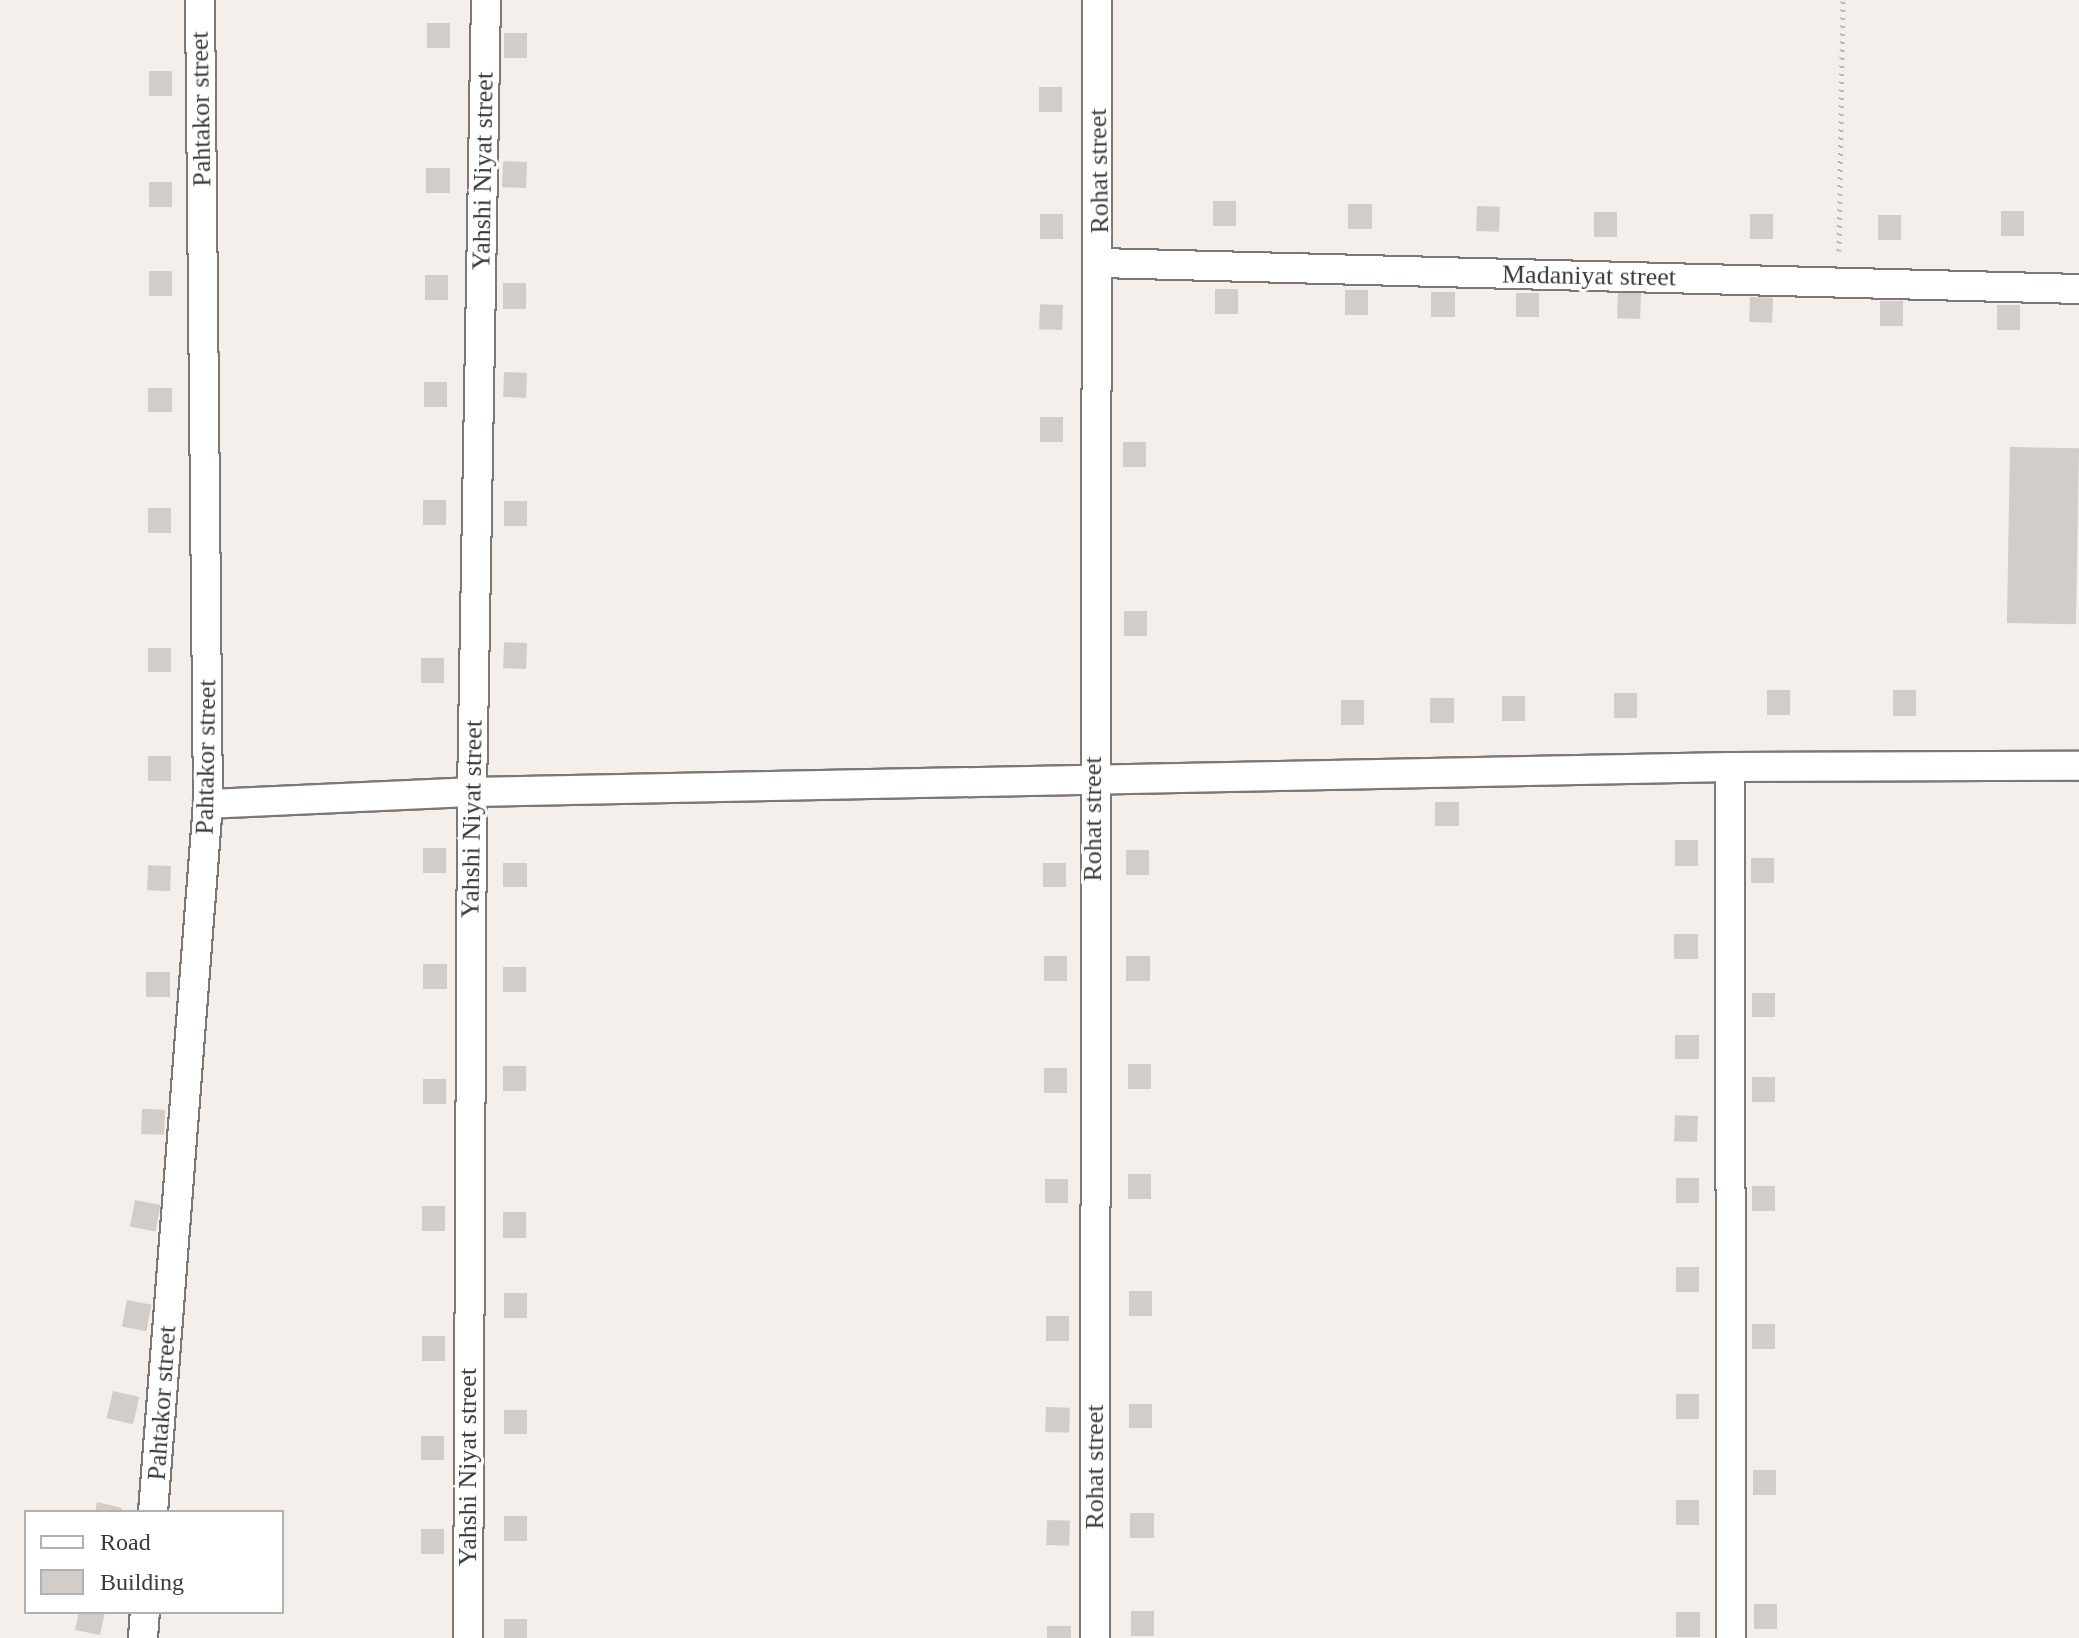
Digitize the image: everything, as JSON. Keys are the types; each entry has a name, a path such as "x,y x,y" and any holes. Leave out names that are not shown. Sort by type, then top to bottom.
{"street":[{"name":"Pahtakor street","path":"153,1510 208,804 200,0"},
{"name":"Yahshi Niyat street","path":"468,1638 472,792 486,0"},
{"name":"Rohat street","path":"1095,1638 1093,784 1100,263 1097,0"},
{"name":"Madaniyat street","path":"1100,263 2079,289"},
{"path":"208,804 472,792 1093,784 1730,767 2079,766"},
{"path":"1730,767 1731,1638"},
{"path":"143,1638 145,1614"}],"path":[{"path":"1838,282 1843,0"}],"building":[{"path":"427,23 450,23 450,48 427,48"},
{"path":"504,33 527,33 527,58 504,58"},
{"path":"149,71 172,71 172,96 149,96"},
{"path":"1039,87 1062,87 1062,112 1039,112"},
{"path":"503,161 527,162 526,188 502,187"},
{"path":"426,168 450,168 450,193 426,193"},
{"path":"149,182 172,182 172,207 149,207"},
{"path":"1213,201 1236,201 1236,226 1213,226"},
{"path":"1348,204 1372,204 1372,229 1348,229"},
{"path":"1477,206 1500,207 1499,232 1476,231"},
{"path":"2001,211 2024,211 2024,236 2001,236"},
{"path":"1594,212 1617,212 1617,237 1594,237"},
{"path":"1040,214 1063,214 1063,239 1040,239"},
{"path":"1750,214 1773,214 1773,239 1750,239"},
{"path":"1878,215 1901,215 1901,240 1878,240"},
{"path":"149,271 172,271 172,296 149,296"},
{"path":"425,275 448,275 448,300 425,300"},
{"path":"503,283 526,283 526,309 503,309"},
{"path":"1215,289 1238,289 1238,314 1215,314"},
{"path":"1345,290 1368,290 1368,315 1345,315"},
{"path":"1431,292 1455,292 1455,317 1431,317"},
{"path":"1618,292 1641,293 1640,319 1617,318"},
{"path":"1516,293 1539,293 1539,317 1516,317"},
{"path":"1750,297 1773,298 1772,323 1749,322"},
{"path":"1880,301 1903,301 1903,326 1880,326"},
{"path":"1040,304 1063,305 1062,330 1039,329"},
{"path":"1997,305 2020,305 2020,330 1997,330"},
{"path":"504,372 527,373 526,398 503,397"},
{"path":"424,382 447,382 447,407 424,407"},
{"path":"148,388 172,388 172,412 148,412"},
{"path":"1040,417 1063,417 1063,442 1040,442"},
{"path":"1123,442 1146,442 1146,467 1123,467"},
{"path":"2010,447 2079,448 2076,624 2007,623"},
{"path":"423,500 446,500 446,525 423,525"},
{"path":"504,501 527,501 527,526 504,526"},
{"path":"148,508 171,508 171,533 148,533"},
{"path":"1124,611 1147,611 1147,636 1124,636"},
{"path":"504,642 527,643 526,669 503,668"},
{"path":"148,648 171,648 171,672 148,672"},
{"path":"421,658 444,658 444,683 421,683"},
{"path":"1767,690 1790,690 1790,715 1767,715"},
{"path":"1893,690 1916,690 1916,716 1893,716"},
{"path":"1614,693 1637,693 1637,718 1614,718"},
{"path":"1502,696 1525,696 1525,721 1502,721"},
{"path":"1430,698 1454,698 1454,723 1430,723"},
{"path":"1341,700 1364,700 1364,725 1341,725"},
{"path":"148,756 171,756 171,781 148,781"},
{"path":"1435,802 1459,802 1459,826 1435,826"},
{"path":"1675,840 1698,840 1698,866 1675,866"},
{"path":"423,848 446,848 446,873 423,873"},
{"path":"1126,850 1149,850 1149,875 1126,875"},
{"path":"1751,858 1774,858 1774,883 1751,883"},
{"path":"503,863 527,863 527,887 503,887"},
{"path":"1043,863 1066,863 1066,887 1043,887"},
{"path":"148,865 171,866 170,891 147,890"},
{"path":"1674,934 1698,934 1698,959 1674,959"},
{"path":"1044,956 1067,956 1067,981 1044,981"},
{"path":"1126,956 1150,956 1150,981 1126,981"},
{"path":"423,964 447,964 447,989 423,989"},
{"path":"503,967 526,967 526,992 503,992"},
{"path":"146,972 170,972 170,997 146,997"},
{"path":"1752,993 1775,993 1775,1017 1752,1017"},
{"path":"1675,1035 1699,1035 1699,1059 1675,1059"},
{"path":"1128,1064 1151,1064 1151,1089 1128,1089"},
{"path":"503,1066 526,1066 526,1091 503,1091"},
{"path":"1044,1068 1067,1068 1067,1093 1044,1093"},
{"path":"1752,1077 1775,1077 1775,1102 1752,1102"},
{"path":"423,1079 446,1079 446,1104 423,1104"},
{"path":"142,1109 165,1110 164,1135 141,1134"},
{"path":"1675,1115 1698,1116 1697,1142 1674,1141"},
{"path":"1128,1174 1151,1174 1151,1199 1128,1199"},
{"path":"1676,1178 1699,1178 1699,1203 1676,1203"},
{"path":"1045,1179 1068,1179 1068,1203 1045,1203"},
{"path":"1752,1186 1775,1186 1775,1211 1752,1211"},
{"path":"135,1200 161,1205 155,1231 130,1227"},
{"path":"422,1206 445,1206 445,1231 422,1231"},
{"path":"503,1212 526,1212 526,1238 503,1238"},
{"path":"1676,1267 1699,1267 1699,1292 1676,1292"},
{"path":"1129,1291 1152,1291 1152,1316 1129,1316"},
{"path":"504,1293 527,1293 527,1318 504,1318"},
{"path":"127,1300 152,1305 146,1331 122,1327"},
{"path":"1046,1316 1069,1316 1069,1341 1046,1341"},
{"path":"1752,1324 1775,1324 1775,1349 1752,1349"},
{"path":"422,1336 445,1336 445,1361 422,1361"},
{"path":"113,1391 139,1397 133,1424 107,1418"},
{"path":"1676,1394 1699,1394 1699,1419 1676,1419"},
{"path":"1129,1404 1152,1404 1152,1428 1129,1428"},
{"path":"1046,1407 1070,1408 1069,1433 1045,1432"},
{"path":"504,1410 527,1410 527,1434 504,1434"},
{"path":"421,1436 444,1436 444,1460 421,1460"},
{"path":"1753,1470 1776,1470 1776,1495 1753,1495"},
{"path":"1676,1500 1699,1500 1699,1525 1676,1525"},
{"path":"97,1502 122,1508 122,1510 95,1510"},
{"path":"1130,1513 1154,1513 1154,1538 1130,1538"},
{"path":"504,1516 527,1516 527,1541 504,1541"},
{"path":"1047,1520 1070,1521 1069,1546 1046,1545"},
{"path":"421,1529 444,1529 444,1554 421,1554"},
{"path":"1754,1604 1777,1604 1777,1629 1754,1629"},
{"path":"1131,1611 1154,1611 1154,1636 1131,1636"},
{"path":"1676,1612 1700,1612 1700,1637 1676,1637"},
{"path":"79,1614 105,1614 100,1635 75,1630"},
{"path":"504,1619 527,1619 527,1638 504,1638"},
{"path":"1047,1626 1071,1626 1071,1638 1047,1638"}]}
